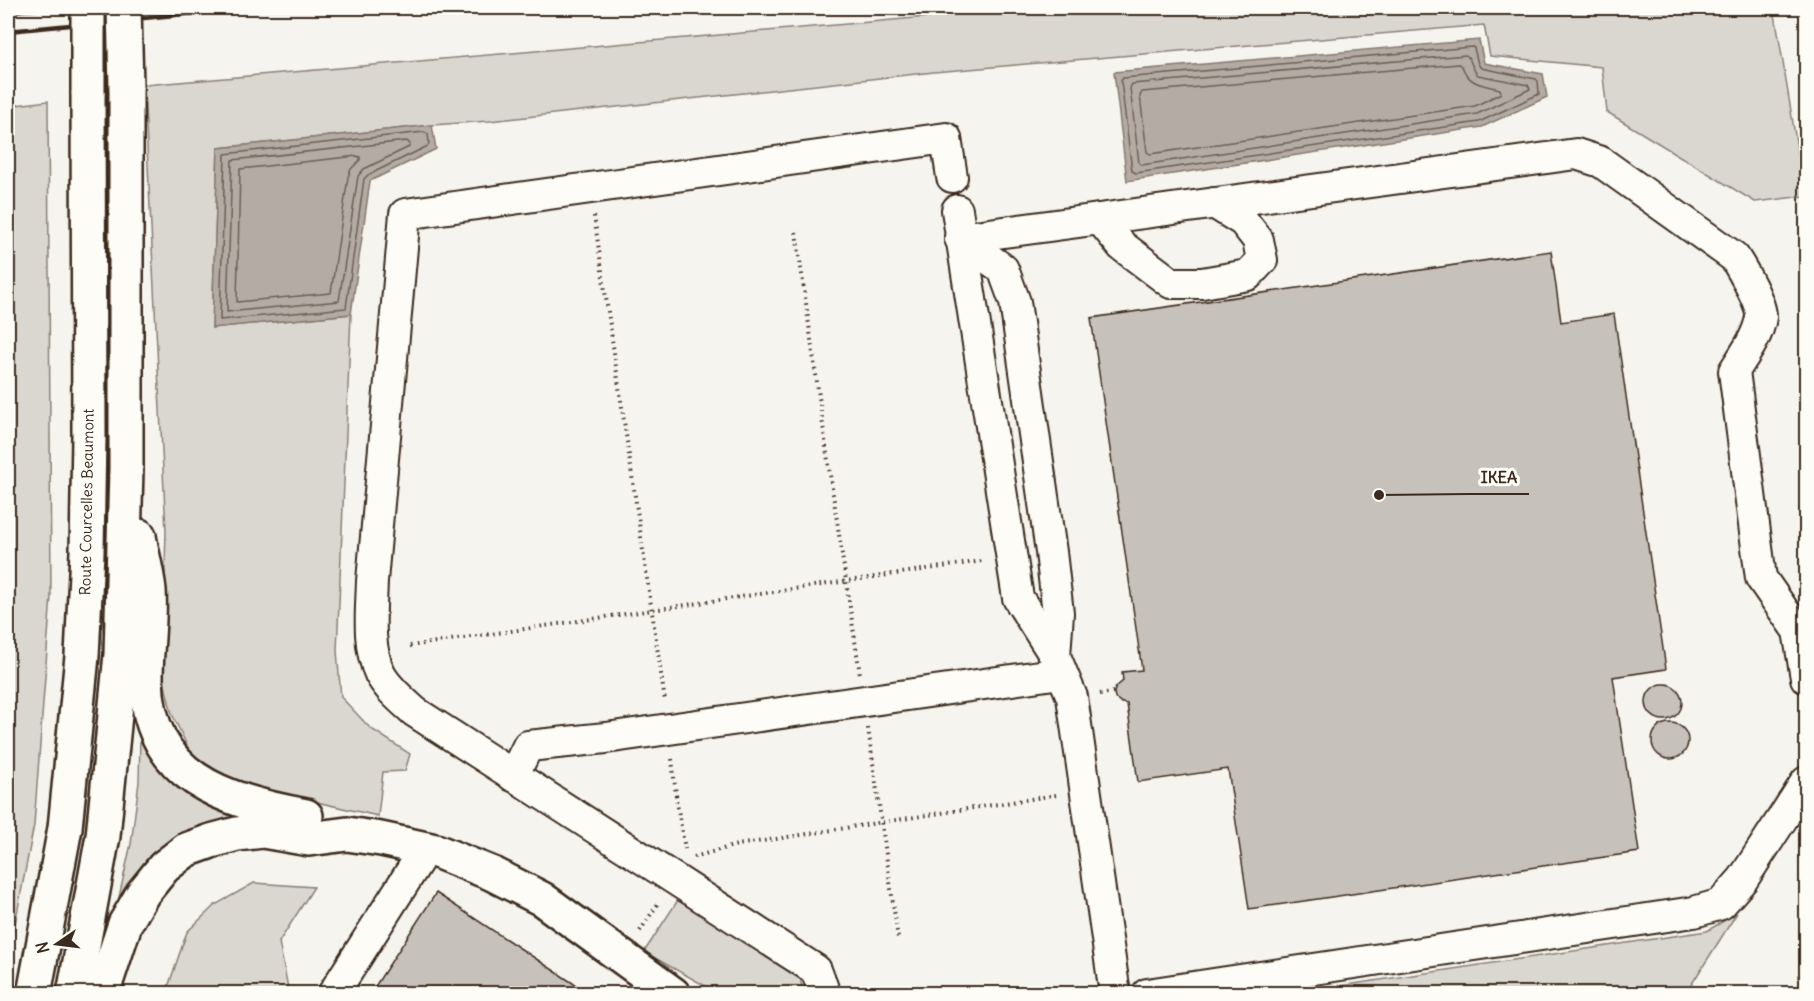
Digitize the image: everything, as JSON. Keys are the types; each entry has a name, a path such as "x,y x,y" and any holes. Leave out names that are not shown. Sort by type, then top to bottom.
{"highway":[{"name":"Route Courcelles Beaumont","path":"34,993 65,828 82,656 89,436 88,8"},
{"path":"74,993 103,837 121,654 126,469 124,8"},
{"path":"126,469 149,590 146,679 149,708 157,733 180,766 198,782 230,797 264,808 314,817 347,834"},
{"path":"102,993 125,924 143,894 164,867 186,850 237,834 263,831 309,839 347,834 381,839 436,851 494,873 542,899 673,993"}],"lane":[{"path":"825,993 816,969 415,712 396,695 381,676 374,656 371,631 372,581 405,214 946,138 952,177"},
{"path":"959,224 1100,219 1576,154 1601,162 1734,257 1749,279 1761,315 1752,343 1734,371 1761,578 1798,631 1806,678"},
{"path":"1100,219 1122,246 1171,283 1202,283 1248,275 1262,260 1258,240 1243,221 1214,203"},
{"path":"959,224 1018,598 1058,665 1072,697 1115,993"},
{"path":"959,224 1003,269 1015,302 1053,562 1058,613 1058,665"},
{"path":"513,776 528,746 669,729 864,701 1058,665"},
{"path":"1147,993 1694,912 1721,904 1743,879 1806,782"},
{"path":"333,993 426,848"}],"path":[{"path":"590,188 669,729 677,804 687,859 737,845 1087,791"},
{"path":"796,232 898,938"},
{"path":"410,646 1011,557"},
{"path":"603,993 622,958 675,878"}],"shaded area":[{"path":"1031,8 1774,8 1805,196 1755,202 1607,112 1602,67 1490,56 1484,25 934,72 218,148 212,328 351,314 337,651 341,697 370,728 410,754 405,771 383,772 378,816 242,785 192,756 172,714 162,673 166,531 144,85"},
{"path":"48,101 51,596 34,825 8,961 8,106"},
{"path":"140,739 170,778 188,793 213,808 245,816 122,901 119,897 131,844 139,782"},
{"path":"254,883 314,887 279,942 289,993 166,993 187,932 215,905"},
{"path":"680,897 800,976 803,993 718,993 644,952"},
{"path":"1737,913 1686,993 1293,993 1707,931"}],"water":[{"path":"1479,40 1484,63 1543,74 1547,97 1482,127 1127,181 1114,72"},
{"path":"432,125 436,149 370,181 351,314 212,328 218,148"}],"building":[{"path":"1551,251 1561,322 1614,314 1666,669 1613,677 1639,852 1249,909 1228,769 1138,782 1127,704 1115,698 1116,687 1123,681 1122,672 1142,670 1091,318"},
{"path":"1664,684 1676,690 1682,702 1676,714 1664,720 1652,714 1646,702 1652,690"},
{"path":"1670,723 1683,728 1688,741 1683,754 1670,759 1657,754 1652,741 1657,728"},
{"path":"436,893 585,991 583,994 370,994"}],"railway":[{"path":"8,11 48,8"},
{"path":"8,31 248,8"}],"place":[{"name":"IKEA","path":"1379,495"}]}
